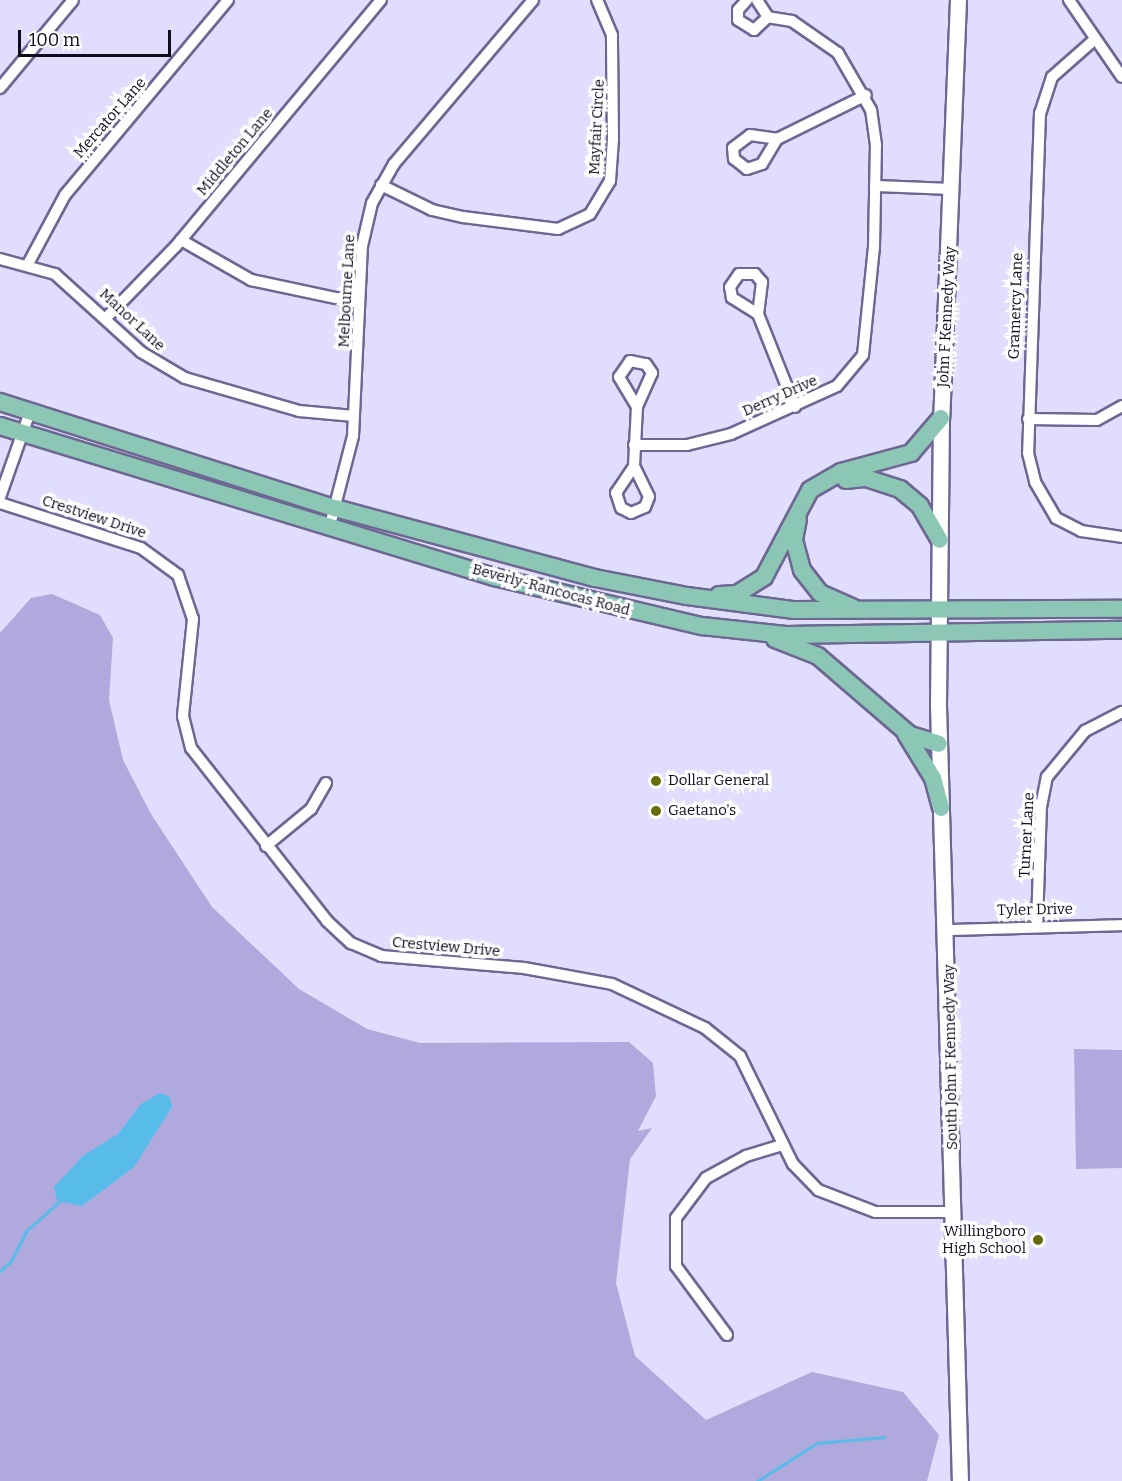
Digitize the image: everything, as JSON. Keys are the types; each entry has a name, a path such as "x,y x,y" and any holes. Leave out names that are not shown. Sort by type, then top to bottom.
{"main road":[{"name":"Beverly-Rancocas Road","path":"0,402 335,508 595,578 687,596 794,610 865,612 1122,609"},
{"path":"687,596 737,594 752,588 774,561 797,505 810,490 841,472 911,453 941,418"},
{"name":"Beverly-Rancocas Road","path":"0,426 329,529 628,610 758,632 940,633 1122,630"},
{"path":"865,612 820,593 802,570 794,540 796,523 816,494 848,479 884,482 912,498 940,540"},
{"path":"758,632 818,656 900,727 923,756 941,808"},
{"path":"900,727 939,744"}],"street":[{"path":"0,88 73,0"},
{"name":"Mercator Lane","path":"28,264 65,195 228,0"},
{"name":"Middleton Lane","path":"106,318 181,240 381,0"},
{"name":"Melbourne Lane","path":"329,529 348,466 354,416 358,303 364,231 381,186 533,0"},
{"name":"Mayfair Circle","path":"381,186 432,210 463,217 558,229 590,214 609,181 613,140 612,35 597,0"},
{"path":"747,0 737,15 744,27 759,28 768,17"},
{"path":"757,0 768,17 792,21 828,44 866,95 777,139"},
{"name":"John F Kennedy Way","path":"940,633 941,418 953,189 958,0"},
{"path":"1069,0 1094,40 1122,76"},
{"name":"Gramercy Lane","path":"1094,40 1052,77 1040,113 1028,419 1030,467 1056,518 1081,531 1122,537"},
{"name":"Derry Drive","path":"634,445 701,442 795,408 837,386 863,355 871,315 876,134 866,95"},
{"path":"875,186 953,189"},
{"path":"181,240 251,280 358,303"},
{"name":"Manor Lane","path":"0,259 28,264 68,282 141,352 185,378 299,411 354,416"},
{"path":"758,314 795,408"},
{"path":"1028,419 1097,420 1122,406"},
{"path":"634,466 636,407"},
{"path":"0,497 30,412"},
{"name":"Crestview Drive","path":"0,503 141,548 178,574 193,619 185,733 198,761 327,921 366,951 597,977 718,1036 740,1056 783,1145 808,1182 851,1207 899,1214 954,1212"},
{"name":"South John F Kennedy Way","path":"940,633 939,744 948,930 960,1481"},
{"name":"Turner Lane","path":"1037,925 1041,807 1047,777 1085,731 1122,712"},
{"path":"266,846 311,809 326,783"},
{"name":"Tyler Drive","path":"948,930 1037,925 1122,925"},
{"path":"727,1335 676,1266 676,1218 706,1178 746,1156 783,1145"}],"shaded area":[{"path":"52,594 100,615 113,638 109,700 123,760 151,814 212,907 299,989 367,1029 420,1043 629,1042 653,1063 656,1096 638,1131 652,1128 630,1159 616,1283 635,1356 706,1420 812,1372 903,1392 939,1435 927,1481 0,1481 0,633 31,598"},
{"path":"1074,1049 1122,1050 1122,1168 1076,1169"}],"water":[{"path":"160,1093 170,1097 172,1107 134,1167 82,1206 57,1201 54,1187 84,1155 118,1134 141,1104"}],"waterway":[{"path":"0,1271 11,1261 26,1231 61,1200"},
{"path":"757,1481 817,1443 884,1437"}],"place":[{"name":"Dollar General","path":"656,781"},
{"name":"Gaetano's","path":"656,811"},
{"name":"Willingboro High School","path":"1038,1240"}]}
